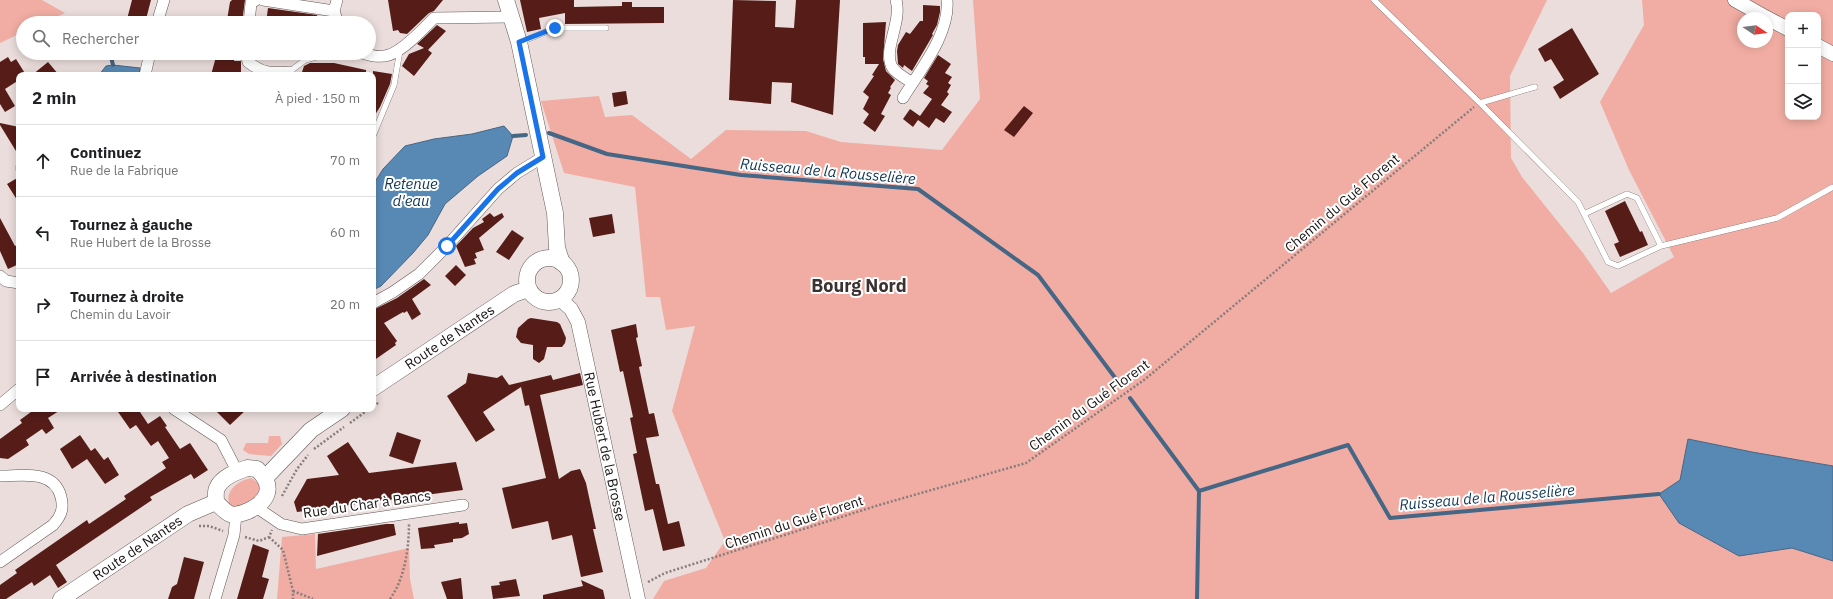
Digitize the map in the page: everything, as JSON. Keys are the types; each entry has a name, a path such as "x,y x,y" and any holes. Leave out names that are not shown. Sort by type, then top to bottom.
{"main road":[{"path":"506,0 510,17 519,42 555,213 556,248 562,263 568,270 570,278 570,286 566,294 553,302 545,302 538,300 528,288 526,282 530,268 542,260 555,232"},
{"path":"542,260 556,260 562,263"},
{"name":"Route de Nantes","path":"376,386 514,294 528,288"},
{"path":"266,477 311,430 338,412"},
{"path":"247,468 257,469 266,477 268,492 265,498 256,507 236,515 230,514 216,502 216,489 224,479 237,471 247,468"},
{"name":"Route de Nantes","path":"61,599 188,514 216,502"}],"street":[{"path":"159,16 164,0"},
{"path":"250,16 251,3 256,0"},
{"path":"263,0 336,5 337,16"},
{"path":"896,0 898,7 890,52 891,65 896,71 912,83"},
{"path":"903,98 944,28 947,17 947,0"},
{"path":"1735,0 1756,12"},
{"path":"376,57 389,56 400,49 434,18 510,17"},
{"path":"1773,21 1785,28"},
{"path":"1821,48 1833,54"},
{"path":"146,72 148,60"},
{"path":"248,60 248,62 264,72"},
{"path":"376,300 393,292 419,274 447,246 498,189 541,151"},
{"path":"0,276 6,281 16,283"},
{"name":"Rue Hubert de la Brosse","path":"560,299 571,309 577,320 637,592"},
{"path":"0,405 16,392"},
{"path":"178,412 220,440 237,471"},
{"path":"0,476 41,476 48,478 56,484 62,502 62,511 59,518 53,525 0,562"},
{"name":"Rue du Char à Bancs","path":"256,507 281,524 302,529 463,505"},
{"path":"215,599 234,535 236,515"}],"lane":[{"path":"1374,0 1480,102 1578,202 1608,262 1618,266 1661,246 1777,218 1833,187"},
{"path":"519,42 555,28 606,28"},
{"path":"376,129 394,85 400,49"},
{"path":"291,72 304,60"},
{"path":"1480,102 1535,87"},
{"path":"1584,214 1627,194 1637,198 1661,246"}],"path":[{"name":"Chemin du Gué Florent","path":"637,592 646,583 665,573 879,505 1026,463 1144,380 1480,102"},
{"path":"390,599 394,593 404,566 409,545 410,514"},
{"path":"268,537 283,550 293,591 293,599"},
{"path":"293,591 313,599"}],"shaded area":[{"path":"0,0 42,0 65,13 58,16 16,16 16,35 0,43"},
{"path":"973,0 1547,0 1510,76 1511,158 1522,177 1583,253 1611,293 1674,257 1629,170 1600,102 1644,25 1642,0 1833,0 1833,466 1689,439 1739,556 1792,548 1833,561 1833,599 653,599 664,581 706,568 725,541 672,411 695,326 666,330 660,297 646,297 635,187 564,173 541,101 599,96 605,117 632,115 691,159 726,130 806,131 841,142 942,150 980,99"},
{"path":"269,436 280,436 282,444 271,456 249,454 243,450 246,443 268,443"},
{"path":"251,478 260,484 259,495 244,507 232,507 228,498 230,492 241,482"},
{"path":"315,534 316,569 409,548 410,579 414,599 277,599 282,537"}],"water":[{"path":"113,65 140,68 139,72 101,72 106,66"},
{"name":"Retenue d'eau","path":"504,126 513,136 507,156 478,176 445,204 428,235 381,286 376,288 376,180 383,169 405,146 434,139 472,134"},
{"path":"1688,439 1833,466 1833,561 1792,548 1739,556 1679,523 1659,494 1680,480"}],"building":[{"path":"132,0 151,0 147,16 128,16"},
{"path":"232,0 245,0 243,16 228,16 230,2"},
{"path":"388,0 443,0 434,11 429,13 407,34 400,33 398,30 393,31"},
{"path":"520,0 574,0 574,7 622,6 622,2 632,2 632,7 664,7 664,23 565,24 565,13 539,18 541,29 527,32"},
{"path":"733,0 776,1 775,27 794,28 796,0 840,0 833,115 791,102 792,83 772,82 771,104 729,100"},
{"path":"923,5 940,6 940,12 937,25 932,34 933,35 912,71 904,65 903,68 898,64 898,45 906,32 910,34 920,21 923,21"},
{"path":"268,8 317,16 267,16"},
{"path":"886,22 883,59 886,71 895,80 888,93 891,95 881,114 885,116 875,132 863,123 869,114 863,109 869,97 863,92 874,76 872,75 879,64 865,64 865,57 863,57 863,23"},
{"path":"437,25 446,31 428,50 432,53 414,76 402,66 409,54 424,48 417,44"},
{"path":"1572,28 1599,74 1560,99 1553,87 1564,80 1551,59 1545,62 1538,49"},
{"path":"938,55 951,64 945,73 952,77 948,83 951,85 947,92 949,94 941,105 952,112 944,123 936,118 929,128 918,120 913,127 903,119 910,109 920,116 932,99 923,93 929,86 926,84 928,81 924,78"},
{"path":"8,57 11,62 16,59 24,72 16,72 16,82 5,89 15,106 5,112 0,104 0,62"},
{"path":"215,60 241,61 241,72 212,72"},
{"path":"48,62 56,72 36,72"},
{"path":"310,63 334,63 366,70 366,72 302,72 304,66"},
{"path":"373,71 392,74 390,84 376,113 376,72"},
{"path":"626,91 628,104 614,107 612,93"},
{"path":"1024,106 1033,113 1014,137 1004,130"},
{"path":"0,123 16,126 16,151"},
{"path":"16,179 16,198 7,184"},
{"path":"1625,201 1648,245 1620,257 1614,244 1619,242 1605,211"},
{"path":"490,213 494,217 502,213 504,217 479,238 484,250 475,253 477,258 474,259 476,264 465,267 456,246 473,228 484,222 482,219"},
{"path":"612,214 615,233 593,237 589,218"},
{"path":"0,218 16,246 16,265 8,269 0,251"},
{"path":"512,230 524,238 509,260 496,252"},
{"path":"456,265 466,275 455,286 445,276"},
{"path":"424,279 431,285 412,299 421,314 412,320 407,311 384,323 397,341 395,343 396,345 376,359 376,308 397,298"},
{"path":"531,318 557,322 560,324 566,338 562,347 547,347 544,359 539,363 533,359 533,345 521,343 516,337 518,328"},
{"path":"636,324 638,337 636,338 642,366 639,367 649,414 654,413 659,436 646,438 656,484 659,484 668,524 679,521 685,546 663,551 653,509 645,511 633,454 637,453 630,418 633,417 623,371 620,372 611,330"},
{"path":"468,373 497,378 502,375 509,385 551,375 553,380 580,373 583,385 540,395 559,479 571,471 580,469 586,483 596,529 593,529 603,572 581,577 572,535 552,540 548,521 512,529 502,488 546,478 529,405 525,406 521,387 483,412 495,430 476,442 447,396 466,383"},
{"path":"31,412 57,412 48,418 54,428 46,434 42,429 26,440 29,445 8,459 0,458 0,439 22,423 20,420"},
{"path":"118,412 140,412 148,424 160,416 167,426 165,427 180,449 190,443 208,470 194,479 191,474 150,497 152,500 56,565 67,582 58,588 50,575 34,586 32,582 6,599 0,599 0,585 17,573 15,570 87,520 89,524 126,499 124,496 166,468 162,462 169,458 158,441 151,446 136,425 130,429"},
{"path":"217,412 244,412 230,425"},
{"path":"397,432 421,440 413,464 389,456"},
{"path":"80,435 91,451 95,448 104,460 108,457 119,475 105,484 87,459 72,469 60,449"},
{"path":"348,442 369,473 456,462 463,490 297,512 294,502 307,479 339,475 327,456"},
{"path":"459,522 459,524 467,523 469,534 462,538 453,539 453,542 434,545 435,548 421,549 418,528"},
{"path":"394,524 396,535 317,556 318,534"},
{"path":"253,544 269,550 262,577 269,579 263,599 237,599"},
{"path":"184,557 204,562 194,599 168,599 172,587 177,584"},
{"path":"461,578 463,599 447,599 441,582"},
{"path":"516,579 520,596 493,599 491,586 500,585 499,582"},
{"path":"581,580 603,590 605,599 543,599 543,595 583,586"}],"waterway":[{"path":"112,60 113,65"},
{"name":"Ruisseau de la Rousselière","path":"549,133 607,154 741,175 918,189 1038,275 1122,387"},
{"path":"513,136 526,135"},
{"name":"Ruisseau de la Rousselière","path":"1130,398 1199,491 1197,599"},
{"name":"Ruisseau de la Rousselière","path":"1199,491 1348,445 1390,518 1659,494"}],"district":[{"name":"Bourg Nord","path":"859,285"}],"route":[{"path":"447,246 498,189 517,173 543,157 519,42 555,28"}]}
